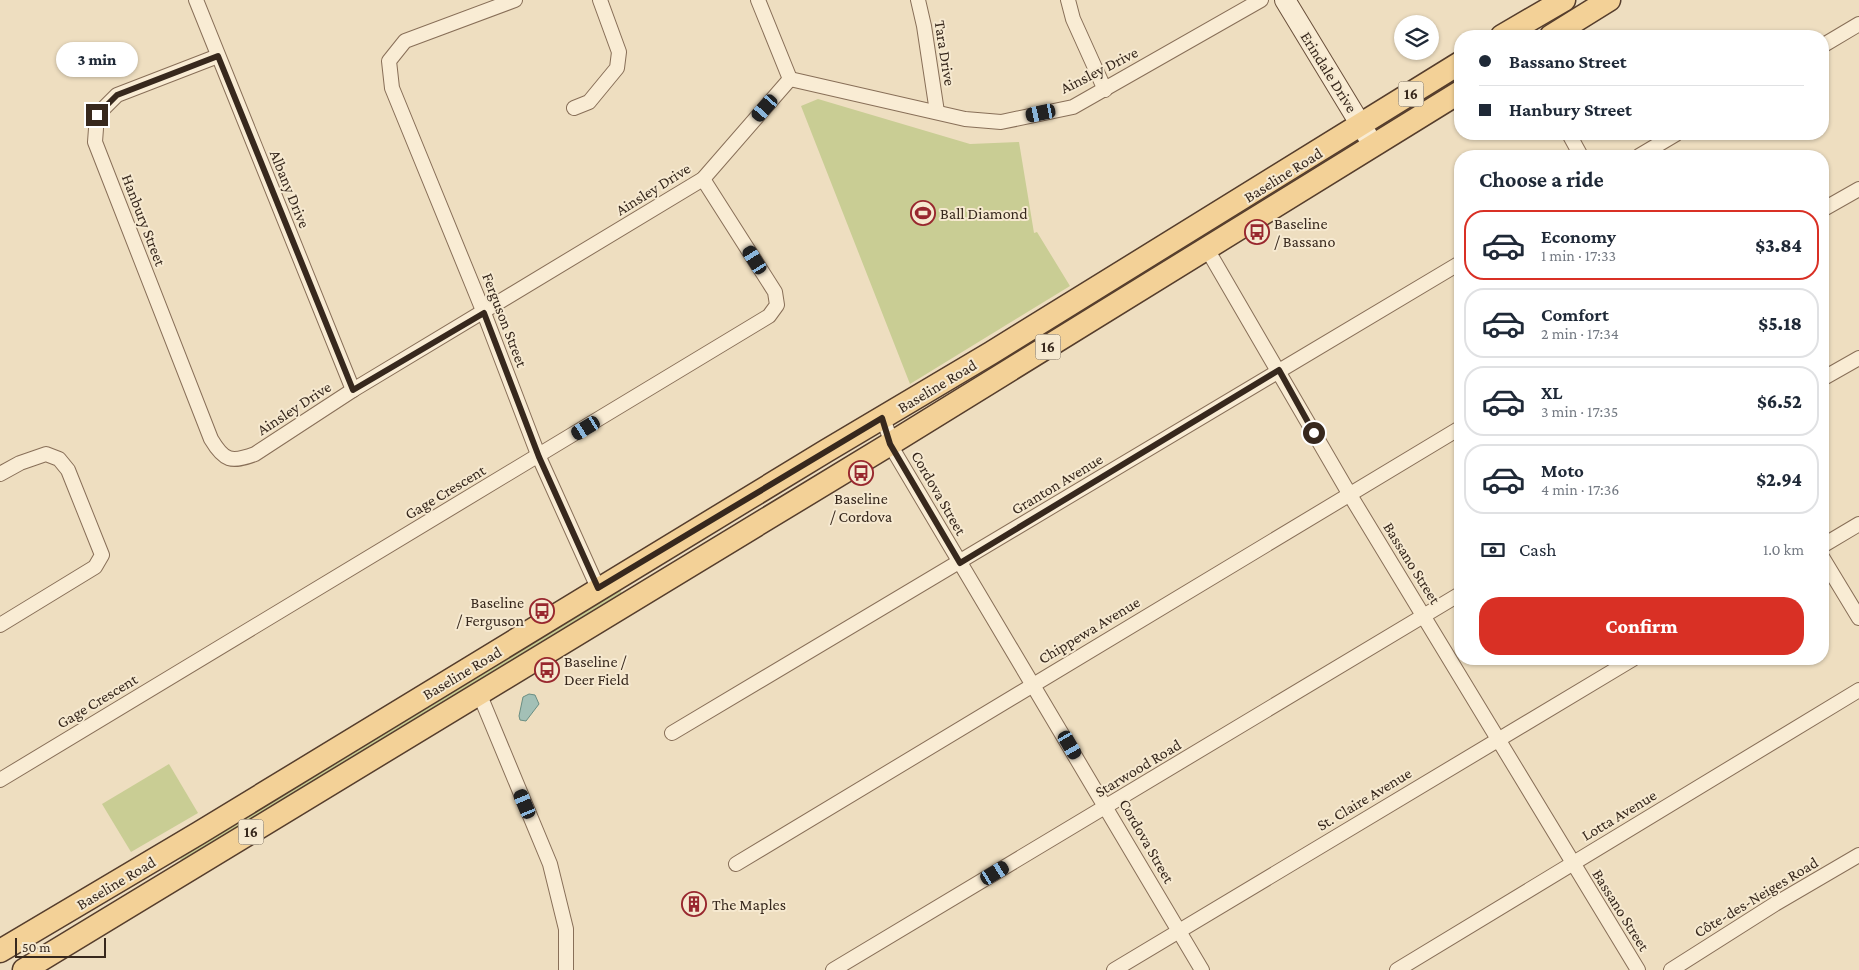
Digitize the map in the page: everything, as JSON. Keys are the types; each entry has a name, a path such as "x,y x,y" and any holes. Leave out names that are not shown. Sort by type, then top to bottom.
{"main road":[{"path":"1512,30 1564,0"},
{"path":"1561,30 1609,0"},
{"name":"Baseline Road","path":"0,952 1362,126 1454,67"},
{"name":"Baseline Road","path":"24,970 890,444 1454,96"}],"street":[{"name":"Albany Drive","path":"196,0 353,390"},
{"name":"Ferguson Street","path":"514,0 406,40 389,61 392,88 484,313 539,457 598,588"},
{"path":"574,108 589,102 617,68 619,52 600,0"},
{"path":"758,0 790,79"},
{"name":"Tara Drive","path":"918,0 924,26 937,112"},
{"path":"1068,0 1073,19 1105,90"},
{"name":"Ainsley Drive","path":"227,458 239,460 255,454 353,390 484,313 703,179 790,79 965,119 1001,122 1073,106 1105,90 1261,0"},
{"name":"Erindale Drive","path":"1285,0 1373,145"},
{"path":"1829,42 1859,24"},
{"name":"Hanbury Street","path":"218,56 117,95 97,115 95,142 211,438 219,453 227,458"},
{"path":"1649,150 1666,140"},
{"name":"Gage Crescent","path":"0,780 539,457 769,316 777,305 775,292 703,179"},
{"path":"1829,206 1859,189"},
{"name":"Bassano Street","path":"1206,249 1279,370 1350,495 1638,970"},
{"name":"Granton Avenue","path":"672,733 960,563 1454,267"},
{"path":"1829,375 1859,358"},
{"name":"Cordova Street","path":"882,418 890,444 1202,970"},
{"name":"Chippewa Avenue","path":"736,864 1454,432"},
{"path":"0,474 20,463 46,454 59,459 70,475 102,555 94,566 0,625"},
{"path":"1829,542 1859,524"},
{"path":"1829,569 1859,618"},
{"name":"Starwood Road","path":"833,970 1454,598"},
{"name":"St. Claire Avenue","path":"1114,970 1623,665"},
{"name":"Lotta Avenue","path":"1397,970 1859,690"},
{"path":"479,693 550,864 566,928 566,970"},
{"name":"Côte-des-Neiges Road","path":"1671,970 1775,904 1859,855"}],"green space":[{"path":"818,99 970,144 1019,142 1034,233 1037,232 1070,286 910,384 801,106"},
{"path":"619,588 623,595 182,862 180,859 203,841"},
{"path":"169,764 198,813 131,852 102,804"}],"water":[{"path":"529,694 535,695 539,704 526,721 520,720 519,716 523,697"}],"place":[{"name":"Ball Diamond","path":"923,213"},
{"name":"Baseline / Bassano","path":"1257,232"},
{"name":"Baseline / Cordova","path":"861,473"},
{"name":"Baseline / Ferguson","path":"542,611"},
{"name":"Baseline / Deer Field","path":"547,670"},
{"name":"The Maples","path":"694,904"}],"route":[{"path":"97,115 117,95 218,56 353,390 484,313 539,457 598,588 882,418 890,444 960,563 1279,370 1314,433"}]}
